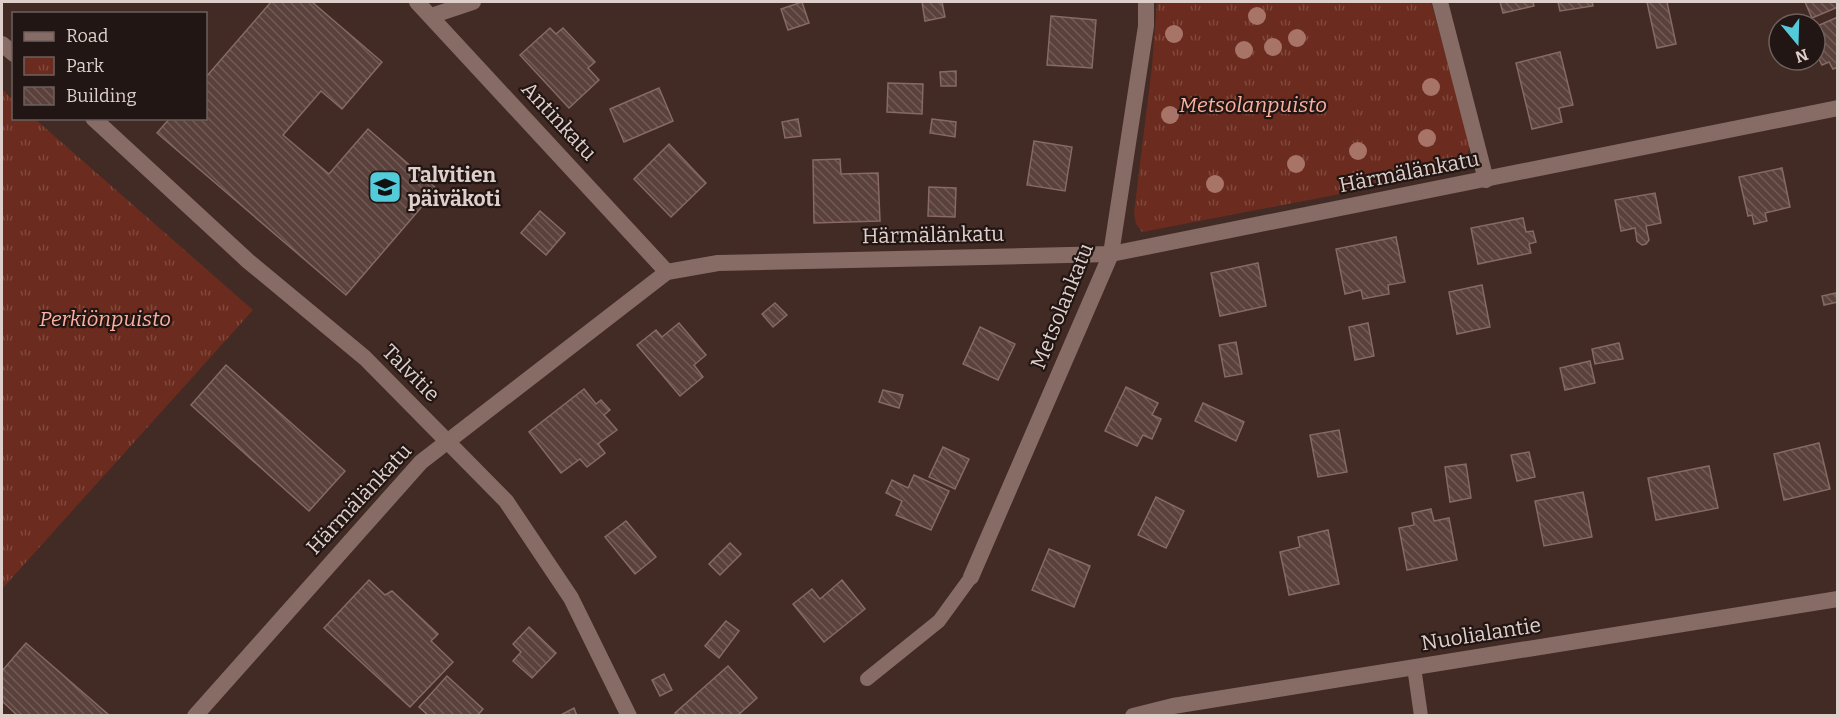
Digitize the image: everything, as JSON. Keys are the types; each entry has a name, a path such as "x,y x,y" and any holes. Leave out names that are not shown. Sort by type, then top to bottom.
{"street":[{"name":"Antinkatu","path":"417,2 668,272"},
{"path":"430,16 473,2"},
{"name":"Metsolankatu","path":"971,577 1111,254 1146,26 1146,2"},
{"path":"1440,2 1485,180"},
{"name":"Härmälänkatu","path":"195,716 414,469 668,272 718,263 1111,254 1838,108"},
{"name":"Talvitie","path":"95,120 248,261 365,358 506,501 571,598 629,716"},
{"name":"Nuolialantie","path":"1133,716 1173,706 1838,599"}],"lane":[{"path":"867,679 939,621 971,577"},
{"path":"1414,667 1421,716"}],"green space":[{"name":"Metsolanpuisto","path":"1157,2 1431,2 1470,143 1464,161 1451,171 1439,175 1142,232 1136,224 1134,213 1152,66"},
{"name":"Perkiönpuisto","path":"2,89 12,99 12,120 36,120 253,310 2,589"}],"building":[{"path":"271,2 312,2 382,62 342,109 321,91 283,135 329,174 368,129 437,189 346,295 157,133 168,120 207,120 207,76"},
{"path":"802,2 809,23 788,30 781,9"},
{"path":"922,2 942,2 945,17 925,21"},
{"path":"1500,2 1533,2 1534,6 1503,13"},
{"path":"1558,2 1592,2 1593,6 1560,11"},
{"path":"1647,2 1667,2 1676,44 1657,48"},
{"path":"1805,2 1838,2 1838,7 1826,12 1809,12"},
{"path":"1051,16 1096,20 1092,68 1047,65"},
{"path":"1838,17 1838,67 1833,69 1829,62 1827,63 1827,22"},
{"path":"550,28 556,34 563,28 595,62 588,68 599,80 569,108 520,55"},
{"path":"1560,52 1573,105 1559,108 1562,122 1532,129 1516,63"},
{"path":"956,71 956,86 941,86 940,72"},
{"path":"888,83 923,84 922,114 887,112"},
{"path":"659,88 673,121 624,142 610,109"},
{"path":"798,119 801,136 785,138 782,122"},
{"path":"932,119 956,122 955,137 930,133"},
{"path":"1034,141 1072,147 1065,191 1027,185"},
{"path":"669,144 706,183 671,217 634,179"},
{"path":"840,159 841,174 878,173 880,221 814,223 813,160"},
{"path":"1782,168 1790,207 1765,213 1767,221 1754,224 1752,215 1748,216 1739,177"},
{"path":"929,187 956,188 955,217 928,216"},
{"path":"1655,193 1661,223 1646,226 1649,240 1642,245 1637,241 1635,228 1621,231 1615,200"},
{"path":"540,211 565,233 546,255 521,233"},
{"path":"1523,218 1526,232 1533,231 1536,242 1529,244 1531,253 1478,264 1471,228"},
{"path":"1396,237 1405,282 1388,285 1389,294 1363,299 1361,290 1345,294 1336,249"},
{"path":"1258,263 1266,306 1220,316 1211,273"},
{"path":"1482,285 1490,327 1457,334 1449,292"},
{"path":"1836,293 1838,302 1824,305 1822,296"},
{"path":"775,303 787,315 773,327 762,314"},
{"path":"679,323 706,355 694,365 703,377 680,396 637,345 656,330 662,337"},
{"path":"1368,323 1374,356 1355,360 1349,327"},
{"path":"980,327 1015,344 998,380 963,364"},
{"path":"1236,342 1242,374 1225,377 1219,345"},
{"path":"1619,343 1623,359 1595,364 1592,349"},
{"path":"1590,361 1595,383 1565,390 1560,368"},
{"path":"226,365 345,471 309,511 191,405"},
{"path":"1126,387 1158,403 1152,415 1161,419 1152,439 1143,435 1137,446 1105,431"},
{"path":"584,389 596,404 601,400 610,410 604,415 617,430 598,444 605,453 587,467 580,459 561,473 529,432"},
{"path":"883,390 903,395 899,408 879,402"},
{"path":"1203,403 1244,422 1236,441 1195,421"},
{"path":"1339,430 1347,472 1318,477 1310,435"},
{"path":"1819,443 1830,489 1784,500 1774,454"},
{"path":"943,447 969,459 955,489 929,477"},
{"path":"1529,452 1535,477 1517,481 1511,455"},
{"path":"1466,464 1471,498 1450,502 1445,467"},
{"path":"1709,466 1718,508 1656,520 1648,478"},
{"path":"914,475 949,491 931,530 896,515 902,501 886,493 892,480 908,488"},
{"path":"1583,492 1592,537 1544,546 1535,501"},
{"path":"1156,497 1184,511 1166,548 1138,535"},
{"path":"1431,509 1434,521 1449,518 1457,560 1407,570 1399,528 1414,525 1412,513"},
{"path":"626,521 656,557 635,574 605,537"},
{"path":"1328,530 1339,584 1289,595 1280,552 1300,547 1298,537"},
{"path":"730,543 741,554 720,575 709,564"},
{"path":"1049,549 1090,566 1074,607 1032,590"},
{"path":"369,580 385,595 392,591 438,634 431,641 453,662 410,707 324,628"},
{"path":"842,580 865,609 824,642 793,604 812,589 820,599"},
{"path":"726,621 739,631 719,658 705,646"},
{"path":"529,627 556,653 532,678 513,661 521,652 513,644"},
{"path":"26,643 110,716 18,716 2,701 2,671"},
{"path":"728,666 757,698 737,716 676,716 675,713"},
{"path":"664,674 672,690 660,696 652,680"},
{"path":"447,676 483,709 477,716 429,716 419,707"},
{"path":"574,708 577,716 559,716"}],"place":[{"name":"Talvitien päiväkoti","path":"385,187"}]}
